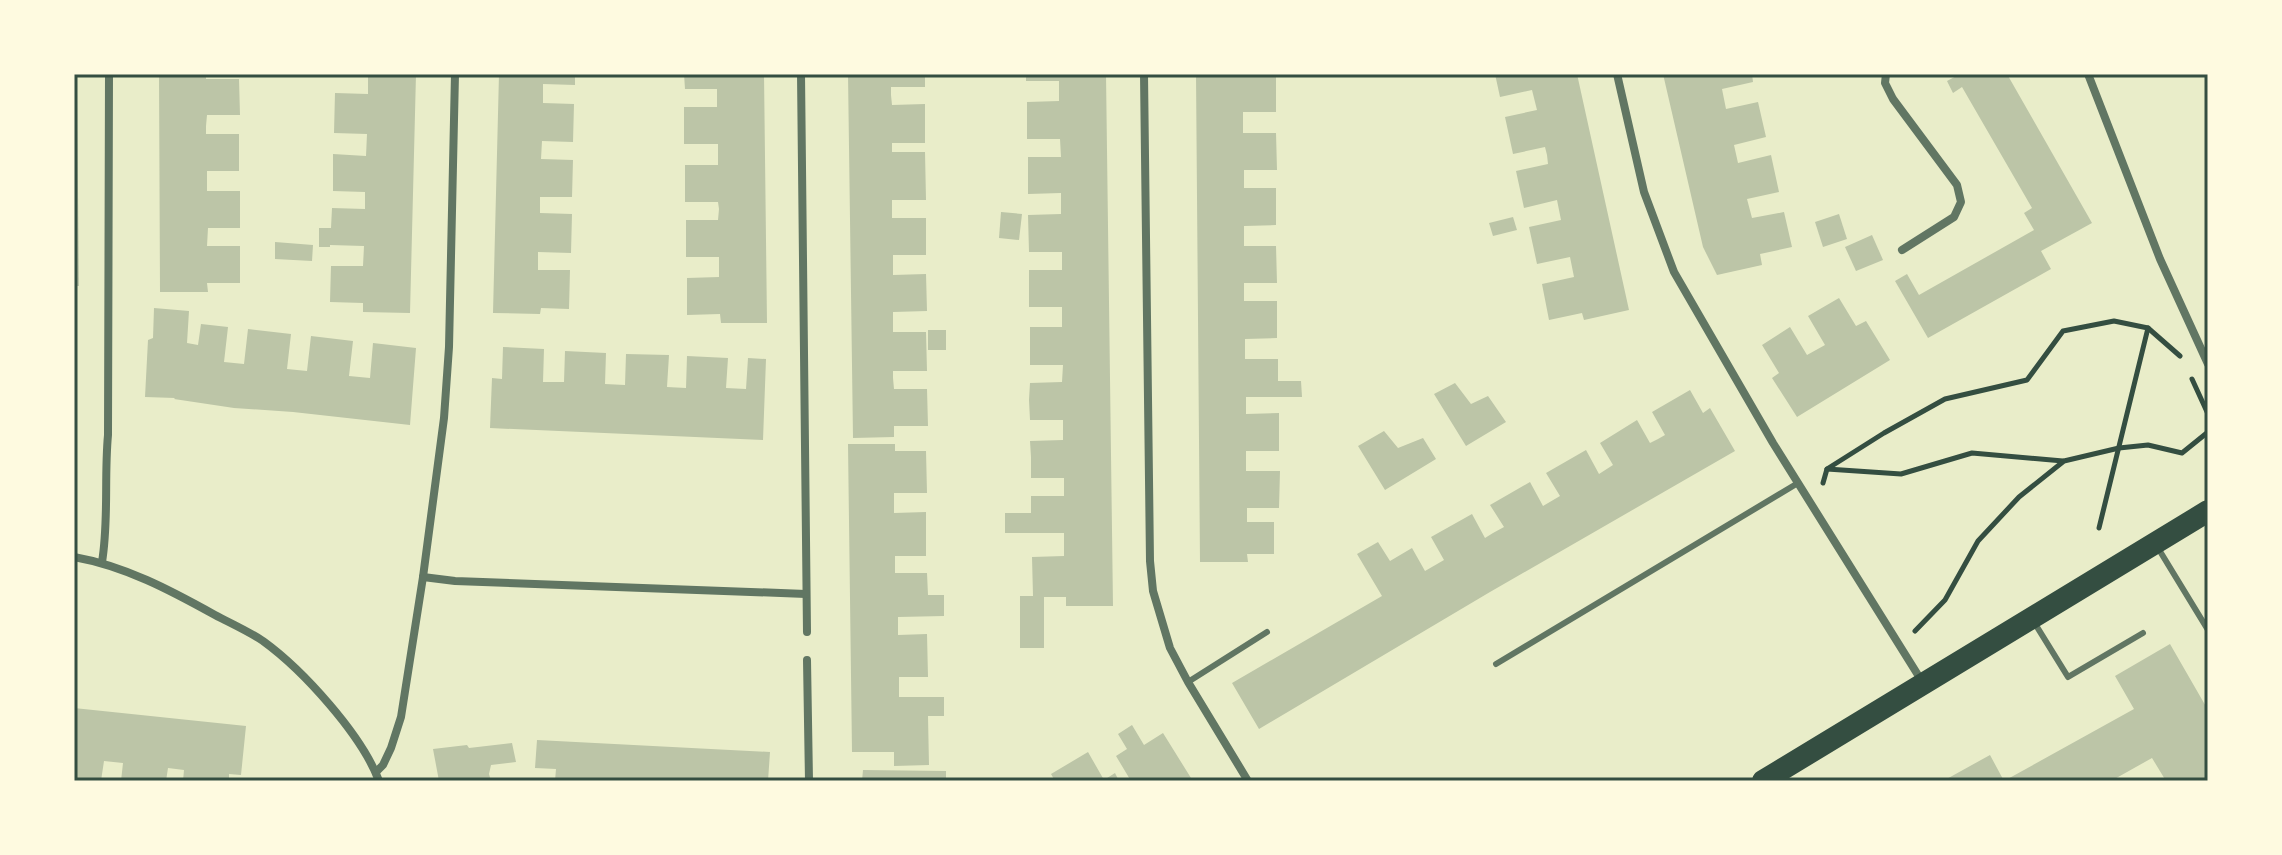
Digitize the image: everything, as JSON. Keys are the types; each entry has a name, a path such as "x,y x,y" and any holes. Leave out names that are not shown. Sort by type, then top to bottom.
{"highway":[{"path":"1763,781 2208,511"}],"street":[{"path":"102,562 106,537 108,435 109,74"},
{"path":"378,776 401,717 444,418 455,74"},
{"path":"801,74 807,632"},
{"path":"1144,74 1150,561 1153,591 1170,648 1248,781"},
{"path":"1617,74 1644,192 1674,272 1709,336 1924,684"},
{"path":"1886,74 1885,83 1893,99 1957,185 1961,202 1954,217 1902,250"},
{"path":"2088,74 2160,259 2208,364"},
{"path":"74,557 102,562 149,580 262,641 298,672 330,706 359,743 378,776"},
{"path":"423,577 455,581 806,594"},
{"path":"807,660 809,781"}],"lane":[{"path":"1496,664 1799,482"},
{"path":"2155,543 2208,630"},
{"path":"2031,618 2068,677 2143,633"},
{"path":"1188,682 1267,632"}],"path":[{"path":"1815,509 1827,469 1945,399 2027,380 2063,331 2114,321 2148,328 2184,360"},
{"path":"2099,528 2148,328"},
{"path":"2190,373 2208,414"},
{"path":"1827,469 1901,474 1972,453 2064,461 2119,448 2148,445 2182,453 2208,432"},
{"path":"1903,649 1921,623 1945,600 1978,541 2019,497 2064,461"}],"building":[{"path":"159,74 206,74 206,79 239,79 240,115 207,115 206,134 239,134 239,171 207,171 207,191 240,191 240,228 208,228 207,246 240,246 240,283 207,283 208,292 160,292"},
{"path":"345,74 416,74 410,313 363,312 363,303 330,302 331,266 363,266 364,246 319,247 319,228 331,228 332,208 365,209 365,192 333,191 333,154 366,156 367,134 334,133 335,93 368,94 368,77 345,77"},
{"path":"499,74 575,74 575,85 543,84 543,103 574,104 573,142 542,141 541,159 573,160 572,197 540,197 540,213 572,214 571,253 538,252 538,270 570,270 569,309 541,308 540,314 493,313"},
{"path":"684,74 764,74 767,323 721,323 720,314 687,315 687,278 719,277 719,257 686,257 686,220 718,220 719,209 718,202 685,202 685,165 718,165 718,144 684,144 684,107 717,107 717,89 685,89"},
{"path":"848,74 925,74 925,87 891,87 891,95 892,105 925,104 925,143 892,143 892,152 925,152 926,200 892,200 892,218 926,218 926,255 893,255 893,275 926,274 927,311 893,312 893,332 926,332 927,371 893,371 893,378 894,389 927,389 928,426 894,426 894,437 853,438"},
{"path":"1026,74 1106,74 1113,606 1066,606 1066,597 1044,597 1044,648 1020,648 1020,596 1033,596 1032,557 1064,556 1064,533 1005,533 1005,513 1031,513 1031,496 1064,496 1064,478 1031,478 1030,441 1063,440 1063,420 1030,420 1029,400 1030,383 1062,382 1063,365 1030,365 1030,327 1062,327 1062,307 1029,307 1029,270 1062,270 1062,252 1029,252 1028,215 1061,214 1061,193 1028,194 1028,157 1061,157 1060,139 1027,139 1027,102 1059,101 1059,81 1026,81"},
{"path":"1196,74 1276,74 1276,112 1243,112 1243,133 1276,133 1277,170 1244,170 1244,188 1276,188 1276,225 1244,226 1244,246 1276,246 1277,283 1244,283 1244,301 1277,301 1277,338 1245,339 1245,359 1278,359 1278,381 1301,381 1302,397 1246,397 1246,414 1279,413 1279,451 1246,451 1246,471 1280,471 1279,508 1247,508 1247,522 1274,522 1274,554 1247,554 1248,562 1200,562"},
{"path":"1495,74 1577,74 1629,310 1584,320 1582,313 1549,320 1542,284 1574,277 1570,257 1537,264 1529,227 1561,220 1557,200 1524,208 1516,171 1548,164 1547,155 1545,147 1513,154 1505,117 1537,110 1532,90 1500,97"},
{"path":"1663,74 1752,74 1753,82 1722,89 1726,109 1758,102 1766,137 1734,145 1738,163 1771,155 1779,192 1747,199 1752,218 1784,212 1792,247 1760,254 1762,265 1717,275 1703,247"},
{"path":"1960,74 2007,74 2092,223 2041,251 2051,269 1928,338 1895,281 1907,274 1919,295 2034,230 2024,213 2032,208 1962,87 1953,93 1947,81"},
{"path":"77,92 79,286 74,286 74,93"},
{"path":"1001,212 1022,214 1019,240 999,238"},
{"path":"1839,214 1847,239 1823,247 1815,222"},
{"path":"1513,217 1517,230 1493,236 1489,223"},
{"path":"1872,235 1883,260 1856,271 1845,247"},
{"path":"275,242 313,245 312,261 275,259"},
{"path":"1839,298 1856,326 1866,321 1890,360 1797,417 1772,378 1779,373 1762,345 1790,327 1807,355 1825,345 1808,316"},
{"path":"154,308 189,311 187,343 198,345 201,324 228,327 224,362 244,364 248,329 291,334 287,369 307,371 311,336 353,341 349,376 370,378 373,343 416,348 410,425 145,397 148,340 153,338"},
{"path":"928,330 946,330 946,350 928,350"},
{"path":"503,347 544,349 543,382 564,382 565,351 606,353 605,384 625,385 626,354 669,355 667,387 686,388 687,356 728,358 726,388 746,389 748,358 766,359 763,440 490,428 492,378 502,379"},
{"path":"1455,383 1471,404 1488,396 1506,422 1466,446 1434,394"},
{"path":"1690,390 1703,413 1710,408 1735,451 1259,729 1232,683 1382,596 1357,554 1378,542 1390,561 1412,548 1425,571 1444,560 1431,537 1472,514 1485,538 1504,527 1490,505 1530,482 1543,506 1560,496 1546,473 1586,450 1599,474 1613,465 1600,443 1637,420 1650,443 1665,435 1652,412"},
{"path":"1384,431 1398,448 1423,438 1436,459 1385,490 1358,446"},
{"path":"848,444 895,444 895,451 926,451 927,493 894,493 894,513 926,512 926,556 895,556 895,573 927,573 928,595 944,595 944,616 898,617 898,635 927,634 928,677 899,677 899,697 944,697 944,716 928,716 929,765 894,766 894,752 852,752"},
{"path":"2170,644 2208,710 2208,781 2166,781 2152,758 2111,781 2004,781 2134,709 2115,676"},
{"path":"74,708 246,726 241,775 229,774 229,781 183,781 184,770 168,768 166,781 121,781 123,763 104,761 101,781 74,781"},
{"path":"1132,725 1144,745 1163,733 1191,778 1186,781 1131,781 1116,756 1127,749 1118,734"},
{"path":"537,740 770,752 768,781 555,781 556,769 535,768"},
{"path":"512,743 516,762 491,765 491,781 439,781 433,749"},
{"path":"1088,752 1104,780 1115,773 1119,781 1055,781 1051,774"},
{"path":"1990,755 2004,781 1943,781"},
{"path":"863,770 946,771 946,781 862,781"}]}
